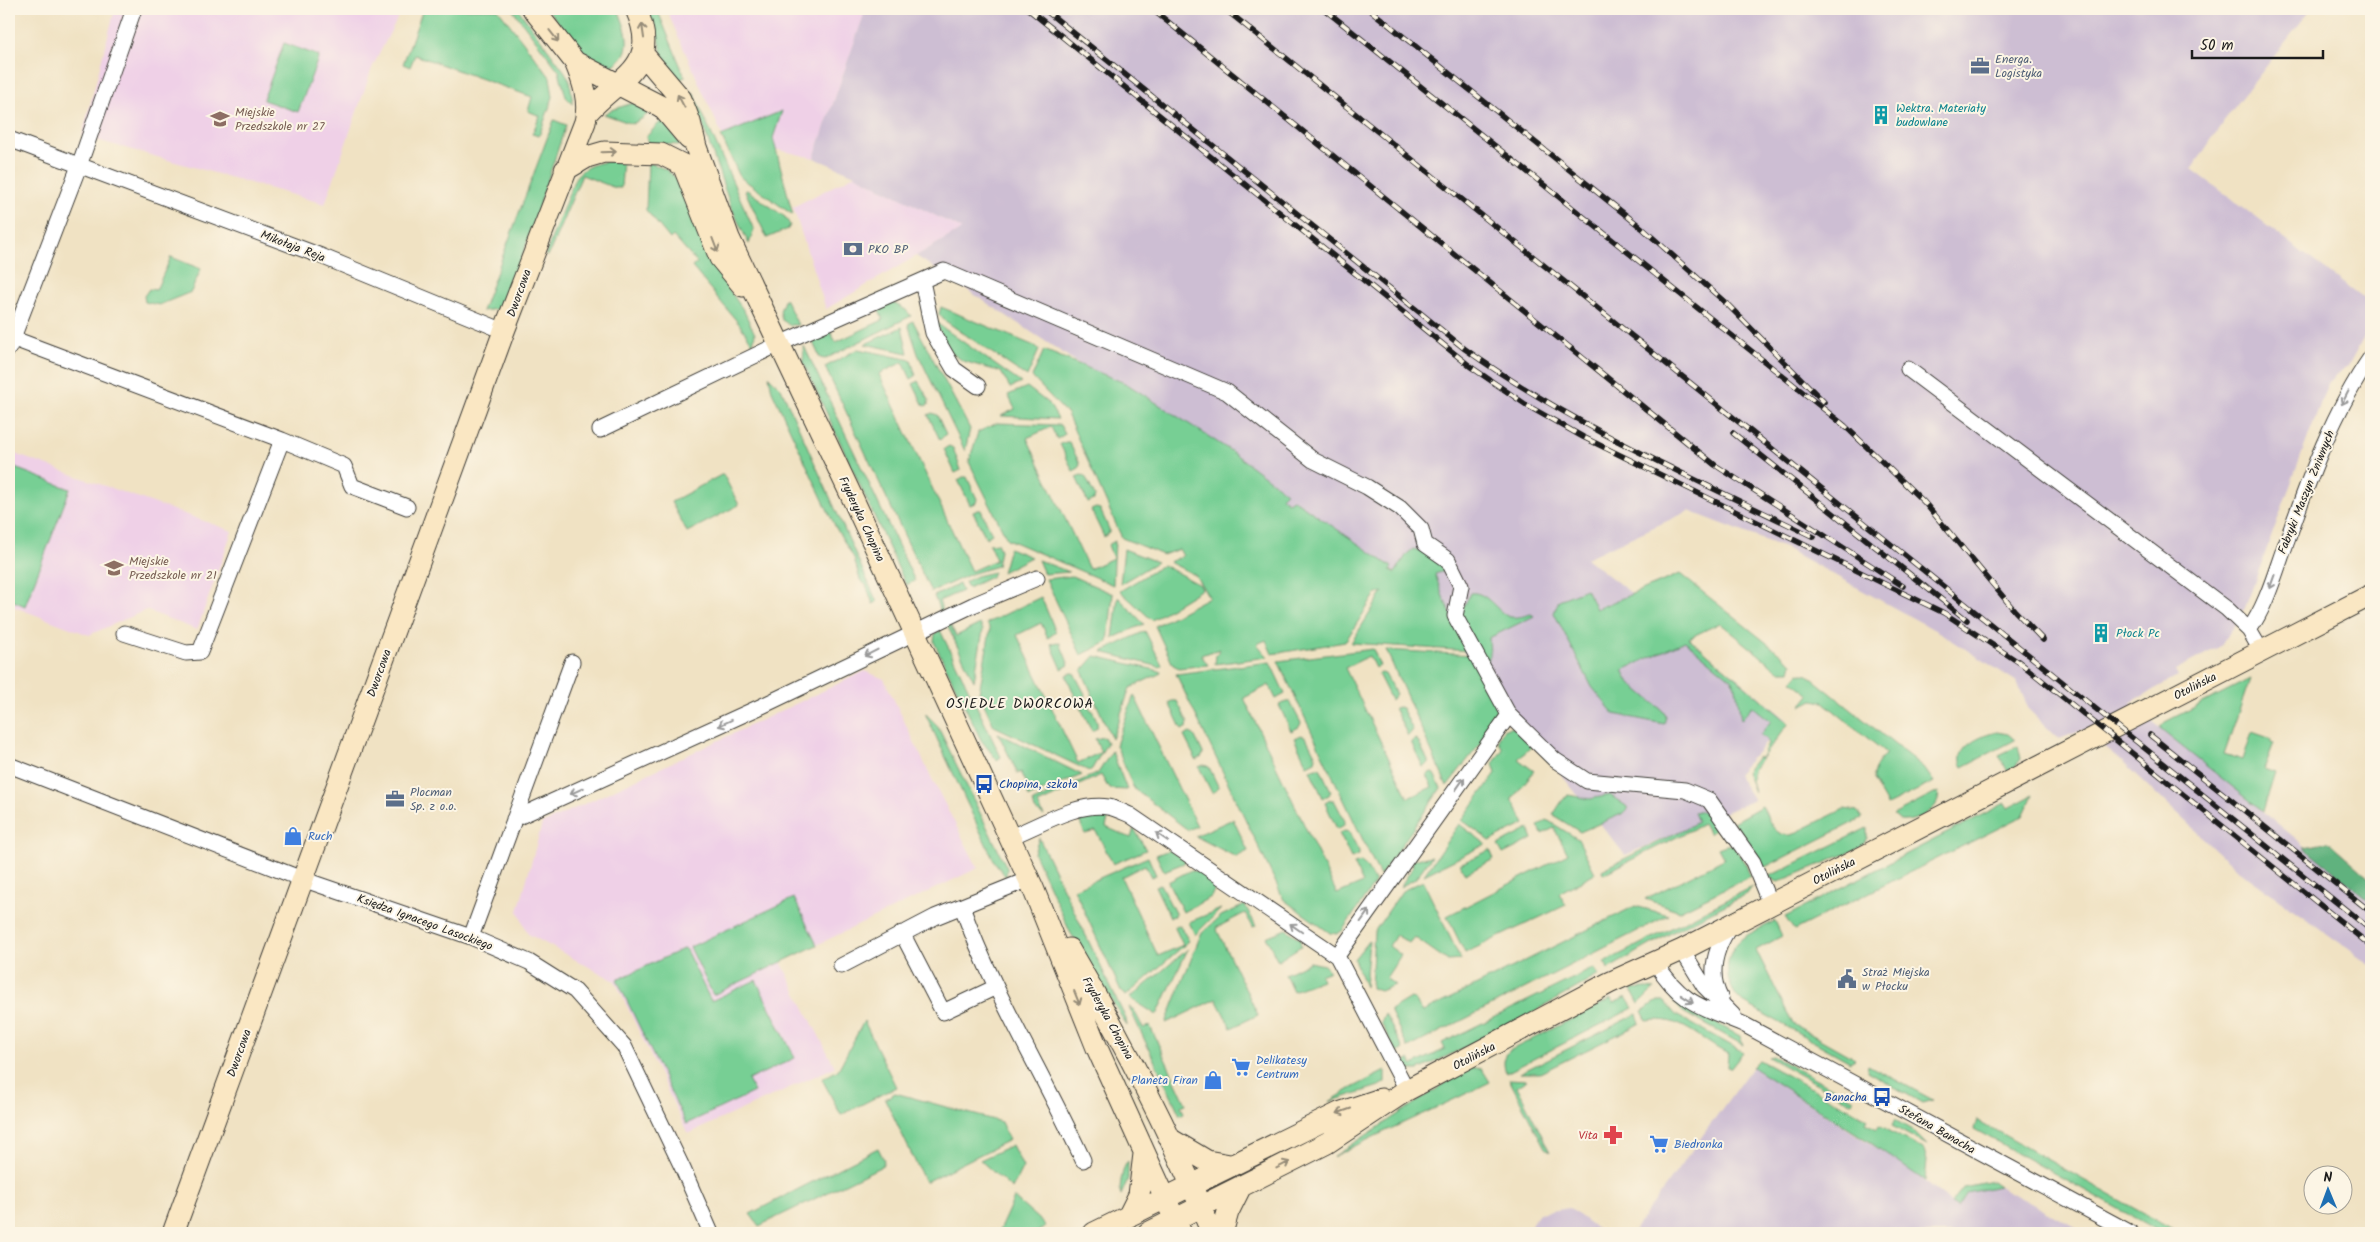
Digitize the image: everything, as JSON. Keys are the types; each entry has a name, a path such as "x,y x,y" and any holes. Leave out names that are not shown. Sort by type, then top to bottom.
{"street":[{"path":"134,9 79,166 10,341 282,440 344,466 352,486 407,507"},
{"name":"Fryderyka Chopina","path":"533,9 575,62 662,107 676,120 696,147"},
{"path":"636,9 644,35 643,54"},
{"name":"Fryderyka Chopina","path":"643,54 681,99 729,238 916,633 1031,884 1098,1048 1178,1226"},
{"name":"Dworcowa","path":"173,1233 504,331 587,113 600,98 638,66 643,54"},
{"name":"Dworcowa","path":"575,62 585,91 587,113"},
{"name":"Mikołaja Reja","path":"9,139 321,256 504,331"},
{"path":"565,170 587,157 604,152 660,154 682,165 720,258 764,312"},
{"path":"600,430 779,344 944,271 1227,392 1313,460 1367,486 1400,508 1421,529 1425,544 1448,560 1461,586 1455,616 1509,715 1555,760 1587,781 1684,790 1709,800 1753,862 1770,904"},
{"path":"922,281 933,333 954,369 978,386"},
{"name":"Fabryki Maszyn Żniwnych","path":"2249,630 2263,606 2317,460 2352,385 2371,358"},
{"path":"1908,369 2227,609 2249,630 2262,652"},
{"path":"124,633 186,653 200,652 282,440"},
{"path":"514,819 973,605 1037,578"},
{"name":"Otolińska","path":"1148,1233 1178,1226 1201,1208 1327,1143 1407,1090 1609,983 1682,950 2371,594"},
{"path":"471,937 572,662"},
{"path":"1337,956 1509,715"},
{"name":"Księdza Ignacego Lasockiego","path":"9,765 302,878 471,937 529,962 575,990 624,1046 683,1169 711,1233"},
{"path":"1010,838 1070,812 1092,806 1110,807 1130,815 1337,956 1407,1090"},
{"path":"841,966 902,933 962,907 1031,884"},
{"name":"Fryderyka Chopina","path":"1031,884 1110,1018 1170,1139 1212,1233"},
{"path":"962,907 996,987 1062,1114 1083,1160"},
{"name":"Stefana Banacha","path":"1726,1010 1718,995 1713,970 1715,955 1732,923"},
{"path":"902,933 943,1012 996,987"},
{"name":"Stefana Banacha","path":"1682,950 1704,986 1726,1010 1743,1024"},
{"name":"Stefana Banacha","path":"1656,963 1667,981 1686,998 1743,1024 2131,1233"},
{"name":"Otolińska","path":"1094,1233 1339,1113 1407,1090"},
{"path":"1170,1139 1207,1160 1230,1165"},
{"path":"1128,1217 1139,1195 1144,1151"},
{"path":"1222,1233 1228,1212 1240,1188"}],"shaded area":[{"name":"Miejskie Przedszkole nr 27","path":"115,9 402,9 372,68 325,204 82,136"},
{"path":"666,9 866,9 814,158 723,137"},
{"path":"866,9 2311,9 2223,122 2192,169 2364,299 2371,316 2371,324 2350,363 2328,383 2245,608 2221,646 2175,670 2178,676 2130,703 2371,900 2371,965 2235,868 2119,759 2083,730 2059,739 2029,710 2017,682 1942,634 1785,548 1689,511 1586,558 1689,638 1787,720 1737,774 1754,800 1625,855 1408,581 916,256 962,229 855,175 814,158"},
{"path":"855,175 962,229 826,309 793,207"},
{"name":"Miejskie Przedszkole nr 21","path":"9,452 232,531 197,630 146,610 89,635 9,605"},
{"path":"865,671 884,679 932,779 978,868 781,962 835,1067 688,1134 615,981 528,934 518,911 542,824"},
{"path":"1752,1067 1909,1169 1957,1207 1967,1193 1999,1186 2086,1233 1632,1233"},
{"path":"1569,1208 1603,1233 1527,1233 1539,1213"}],"green space":[{"path":"423,9 498,9 550,77 553,97 539,136 532,134 540,116 528,111 532,97 415,55 410,67 403,64"},
{"path":"512,9 518,9 565,72 570,81 573,104 566,97 559,71"},
{"path":"547,9 618,9 626,31 627,45 625,52 610,67 593,64"},
{"path":"646,9 657,9 685,77 674,82 663,64 660,43"},
{"path":"284,43 319,56 298,112 263,100"},
{"path":"693,92 754,230 749,244 731,207 702,123 685,95"},
{"path":"633,103 653,109 643,118 632,124 604,114 611,110"},
{"path":"782,111 773,138 793,215 740,177 721,136"},
{"path":"663,119 680,145 648,143 646,137"},
{"path":"554,120 566,125 508,299 498,309 482,311"},
{"path":"623,160 621,188 615,188 582,175 548,256 545,255 575,178 591,166 603,162"},
{"path":"648,162 665,169 679,180 707,252 719,275 744,311 755,334 753,344 740,325 692,267 697,263 673,236 670,239 646,210"},
{"path":"747,190 785,217 790,225 788,229 767,238 745,191"},
{"path":"171,257 201,269 191,292 159,305 145,302 144,296 149,289 156,290"},
{"path":"785,298 798,325 790,325 782,320 780,311"},
{"path":"892,302 906,310 911,316 825,359 820,358 811,338 829,329 836,342 883,320 877,306"},
{"path":"941,307 1037,347 1039,350 1027,377 944,320 939,314"},
{"path":"913,321 970,429 965,451 918,354 908,324"},
{"path":"935,322 1021,383 1010,388 1001,372 963,361 949,351"},
{"path":"902,327 908,353 865,344"},
{"path":"804,346 915,581 906,585 803,362"},
{"path":"858,349 911,360 916,376 911,379 903,362 879,374 971,571 996,560 989,544 997,543 1000,550 997,566 971,574 931,592 825,367"},
{"path":"1044,350 1127,384 1231,451 1286,492 1281,497 1288,502 1293,499 1392,567 1390,570 1395,573 1407,554 1413,549 1422,551 1448,570 1435,574 1443,597 1469,651 1351,643 1383,592 1375,595 1345,642 1272,654 1266,640 1257,644 1268,657 1215,664 1216,655 1220,649 1201,655 1208,665 1179,668 1173,665 1155,626 1209,597 1195,575 1169,562 1183,556 1179,549 1163,555 1122,538 1067,414 1032,377"},
{"path":"769,376 781,388 877,602 873,604 866,585 860,580 854,558 836,528 772,391"},
{"path":"918,381 929,400 928,405 924,406 913,384"},
{"path":"1027,387 1049,404 1058,419 1001,416 1015,409 1008,395"},
{"path":"932,413 937,415 946,434 940,440 928,415"},
{"path":"997,423 1060,425 1065,434 1057,439 1051,427 1027,438 1089,569 1113,558 1108,545 1115,541 1113,585 1007,539 969,462 978,432"},
{"path":"1069,442 1080,464 1079,468 1073,471 1060,444"},
{"path":"949,446 953,448 961,470 955,473 944,449"},
{"path":"10,466 70,489 25,606 9,599"},
{"path":"723,474 739,505 687,532 671,502"},
{"path":"1085,476 1095,496 1094,500 1088,503 1076,477"},
{"path":"967,477 977,499 976,503 970,505 958,480"},
{"path":"1100,509 1109,529 1109,533 1104,537 1091,510"},
{"path":"981,510 992,534 986,538 973,512"},
{"path":"1009,548 1031,557 1002,572"},
{"path":"1124,549 1157,562 1120,584"},
{"path":"1038,560 1069,572 1044,574"},
{"path":"1163,565 1200,585 1202,589 1152,620 1120,591"},
{"path":"994,572 992,576 968,588 965,582 976,576"},
{"path":"1680,574 1792,663 1790,671 1779,671 1720,623 1689,638 1789,723 1761,759 1768,744 1766,739 1760,735 1771,721 1752,706 1741,720 1736,687 1730,678 1685,641 1623,670 1630,683 1663,711 1666,716 1664,724 1614,714 1592,687 1554,613 1559,600 1586,589 1596,609"},
{"path":"1072,576 1113,594 1108,642 1081,655 1046,579"},
{"path":"959,584 962,591 939,601 943,612 940,611 934,596"},
{"path":"1471,593 1476,593 1486,598 1507,616 1516,617 1531,614 1534,616 1489,638 1490,655 1486,662 1459,615"},
{"path":"1041,597 1056,632 1048,638 1041,623 1017,635 1078,763 1101,752 1095,739 1104,737 1107,743 1089,771 994,726 979,693 990,630 987,623"},
{"path":"1118,597 1144,624 1113,638"},
{"path":"950,624 956,636 980,624 983,630 974,681 947,625"},
{"path":"940,630 1001,757 997,760 981,740 934,642 935,634"},
{"path":"1145,631 1162,665 1160,667 1102,652"},
{"path":"1060,643 1069,665 1062,669 1051,644"},
{"path":"1373,649 1380,666 1375,668 1369,656 1345,668 1408,798 1432,787 1427,775 1431,772 1441,788 1380,876 1278,661"},
{"path":"1386,650 1472,655 1502,716 1447,786"},
{"path":"1095,656 1160,671 1161,673 1130,688 1112,739 1082,671"},
{"path":"1270,662 1285,694 1276,699 1269,685 1244,698 1337,894 1363,883 1354,864 1361,862 1366,866 1375,883 1342,931 1337,934 1330,933 1284,900 1176,674"},
{"path":"1074,673 1085,694 1084,697 1077,701 1066,675"},
{"path":"1799,673 1808,675 1924,768 1934,782 1887,805 1873,778 1875,768 1886,753 1823,702 1813,700 1801,706 1810,695 1792,681"},
{"path":"1378,674 1385,674 1396,694 1391,700"},
{"path":"2250,679 2224,754 2243,760 2252,732 2272,739 2271,742 2274,743 2264,769 2275,773 2263,811 2161,730 2161,726 2165,722"},
{"path":"1134,695 1197,826 1188,830 1134,789 1116,745"},
{"path":"1177,701 1188,723 1187,727 1182,730 1169,703"},
{"path":"1290,702 1301,723 1299,727 1291,731 1279,705"},
{"path":"1086,705 1093,712 1097,722 1097,728 1092,731 1081,708"},
{"path":"1394,708 1402,708 1413,730 1408,736"},
{"path":"925,713 937,725 1007,868 1006,877 994,861"},
{"path":"1510,727 1514,728 1532,746 1518,759 1534,771 1512,799 1525,824 1490,841 1462,820 1496,773 1493,764 1503,749 1498,741 1503,730"},
{"path":"1997,732 2008,734 2015,740 1963,767 1961,760 1965,748 1977,739"},
{"path":"998,733 1082,775 1029,797 1026,790 1029,788 1021,772 1018,774"},
{"path":"1190,733 1194,735 1203,753 1202,757 1196,760 1184,736"},
{"path":"1301,735 1306,737 1316,757 1315,761 1307,765 1294,738"},
{"path":"1415,739 1418,741 1428,761 1428,764 1423,767 1411,742"},
{"path":"2018,746 2021,759 2008,772 1999,755"},
{"path":"1112,751 1127,790 1109,789 1101,775 1038,804 1044,816 1035,810 1033,802 1098,773"},
{"path":"1758,757 1761,759 1754,768 1751,780 1754,792 1746,772"},
{"path":"1204,765 1209,767 1218,786 1217,790 1212,793 1199,767"},
{"path":"1320,768 1331,791 1329,795 1323,798 1310,770"},
{"path":"1938,792 1936,804 1926,814 1906,821 1900,821 1893,815"},
{"path":"1568,795 1590,799 1610,795 1629,808 1624,813 1580,832 1553,815"},
{"path":"2033,795 2023,816 1794,930 1785,917 2005,803 2008,808"},
{"path":"1334,800 1345,821 1344,825 1337,829 1325,803"},
{"path":"1762,806 1772,826 1785,835 1791,835 1844,809 1857,811 1862,818 1763,868 1755,851 1733,822"},
{"path":"1699,811 1709,815 1714,824 1714,830 1710,834 1703,824 1603,874 1602,870 1698,822 1694,812"},
{"path":"1094,814 1109,815 1106,827 1131,838 1134,828 1146,850 1113,864 1096,831 1085,834 1078,818"},
{"path":"1233,819 1248,851 1236,857 1195,836"},
{"path":"1547,820 1578,839 1595,873 1559,893 1566,905 1465,953 1447,916 1568,854 1554,828 1542,834 1538,826"},
{"path":"1459,824 1486,844 1424,875"},
{"path":"1867,828 1867,838 1860,848 1778,882 1768,877"},
{"path":"1529,829 1533,839 1503,854 1498,845"},
{"path":"1349,832 1359,851 1359,855 1351,858 1339,833"},
{"path":"1039,838 1126,1019 1127,1026 1070,932 1034,853"},
{"path":"2329,842 2371,879 2371,902 2304,847"},
{"path":"1733,845 1746,865 1750,876 1680,911 1645,899 1724,859 1718,848"},
{"path":"1169,850 1185,860 1184,863 1164,871 1156,855"},
{"path":"1490,850 1494,859 1465,874 1460,864"},
{"path":"1432,856 1415,879 1400,887 1413,867 1412,860"},
{"path":"1148,857 1156,875 1151,877 1145,865 1121,877 1158,956 1183,945 1174,926 1180,926 1189,941 1126,996 1122,993 1074,889"},
{"path":"1189,871 1202,871 1214,884 1215,888 1211,897 1183,912 1168,882"},
{"path":"1423,881 1461,960 1448,961 1414,937 1409,943 1396,935 1389,946 1401,955 1386,978 1395,985 1380,991 1371,988 1374,932 1402,891"},
{"path":"1160,884 1175,916 1170,917 1155,886"},
{"path":"1752,887 1747,894 1678,929 1608,969 1605,962"},
{"path":"794,898 817,945 713,995 690,947"},
{"path":"1245,905 1256,926 1253,927 1245,913 1216,928 1258,1015 1231,1028 1216,999 1166,1023 1201,934 1221,916"},
{"path":"1635,906 1669,915 1408,1048 1390,1010 1410,998 1414,999 1423,1012"},
{"path":"1221,909 1195,935 1189,922"},
{"path":"1775,921 1782,936 1756,950 1793,1024 1855,1059 1850,1062 1741,1001 1735,994 1728,977 1729,960 1732,951 1744,937"},
{"path":"1286,929 1300,939 1301,946 1278,961 1266,937"},
{"path":"1369,940 1365,987 1354,959"},
{"path":"685,948 711,1001 756,980 795,1058 748,1080 754,1092 686,1124 617,980"},
{"path":"1188,949 1157,1015 1130,998"},
{"path":"1310,962 1324,965 1330,971 1320,975 1322,980 1293,991 1285,974"},
{"path":"1594,968 1599,975 1522,1019 1419,1070 1410,1070 1403,1063 1410,1059 1413,1065 1445,1049 1442,1043"},
{"path":"1631,989 1654,989 1639,1004"},
{"path":"1626,997 1633,1008 1506,1073 1504,1061 1509,1051 1611,999 1614,1003"},
{"path":"1671,999 1740,1036 1743,1045 1683,1012"},
{"path":"1658,1001 1664,1001 1676,1015 1743,1052 1730,1068 1727,1067 1728,1054 1690,1030 1670,1022 1659,1020 1647,1021 1642,1011"},
{"path":"1129,1007 1134,1010 1143,1028 1150,1026 1186,1104 1181,1106 1184,1113 1180,1115"},
{"path":"1385,1014 1403,1049 1397,1053 1381,1023"},
{"path":"1637,1014 1640,1023 1631,1028 1540,1073 1520,1073"},
{"path":"864,1021 896,1087 841,1115 822,1079 838,1070"},
{"path":"1773,1056 1854,1099 1852,1103 1768,1057"},
{"path":"1759,1060 1868,1119 1866,1123 1877,1129 1879,1125 1924,1150 1927,1161 1925,1181 1865,1139 1752,1067"},
{"path":"1868,1065 1933,1100 1922,1103 1867,1071"},
{"path":"1470,1067 1482,1069 1490,1082 1333,1157"},
{"path":"1385,1071 1385,1082 1379,1086 1329,1102 1350,1089"},
{"path":"1509,1079 1527,1080 1517,1086 1550,1152 1545,1148"},
{"path":"895,1093 1001,1122 1009,1140 925,1182 885,1099"},
{"path":"1895,1120 1912,1130 1927,1145 1892,1126"},
{"path":"1977,1120 2178,1233 2162,1233 1974,1129"},
{"path":"1012,1145 1023,1167 1012,1189 980,1160"},
{"path":"878,1148 884,1160 882,1166 759,1226 750,1214"},
{"path":"1128,1161 1128,1179 1121,1195 1120,1188 1124,1167"},
{"path":"1992,1181 1999,1186 1967,1193 1958,1207 1951,1203 1964,1187"},
{"path":"1014,1198 1046,1227 1035,1233 998,1233"}],"railway":[{"path":"1028,9 1471,367 1528,406 1583,437 1944,613 2023,665"},
{"path":"1044,9 1465,349 1548,403 1592,427 1635,450 1814,537"},
{"path":"1152,9 1715,465 1903,586"},
{"path":"1225,9 2371,930"},
{"path":"1324,9 1845,426 1924,502 2015,611 2043,640"},
{"path":"1369,9 1642,228 1728,305 1824,402"},
{"path":"1733,433 1967,620"},
{"path":"2018,661 2371,946"},
{"path":"2150,735 2371,912"}],"place":[{"name":"Energa. Logistyka","path":"1980,66"},
{"name":"Wektra. Materiały budowlane","path":"1881,115"},
{"name":"Miejskie Przedszkole nr 27","path":"220,119"},
{"name":"PKO BP","path":"853,249"},
{"name":"Miejskie Przedszkole nr 21","path":"114,568"},
{"name":"Płock Pc","path":"2101,633"},
{"name":"Chopina, szkoła","path":"984,784"},
{"name":"Plocman Sp. z o.o.","path":"395,799"},
{"name":"Ruch","path":"293,836"},
{"name":"Straż Miejska w Płocku","path":"1847,979"},
{"name":"Delikatesy Centrum","path":"1241,1067"},
{"name":"Planeta Firan","path":"1213,1080"},
{"name":"Banacha","path":"1882,1097"},
{"name":"Vita","path":"1613,1135"},
{"name":"Biedronka","path":"1659,1144"}],"district":[{"name":"OSIEDLE DWORCOWA","path":"1020,703"}]}
